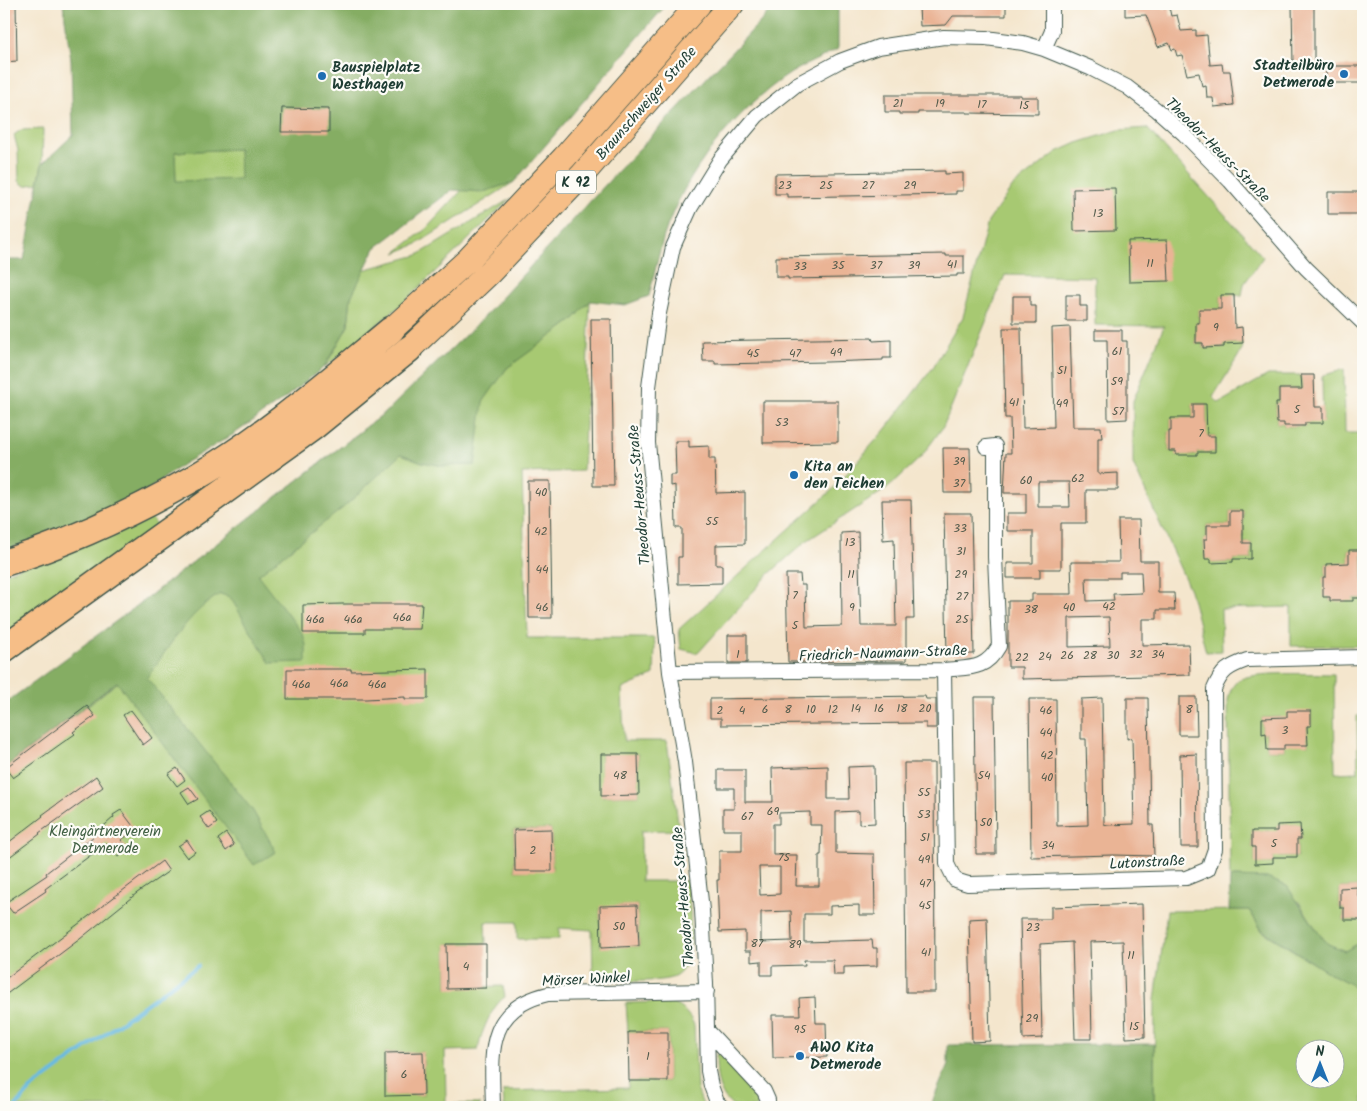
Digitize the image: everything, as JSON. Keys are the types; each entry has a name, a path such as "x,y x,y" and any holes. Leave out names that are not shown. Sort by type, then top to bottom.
{"highway":[{"name":"Braunschweiger Straße","path":"391,330 469,258 564,158 699,4"},
{"name":"Braunschweiger Straße","path":"409,349 490,272 583,174 732,4"},
{"path":"4,563 36,553 117,520 195,478 256,437 306,400 391,330"},
{"path":"4,650 313,427 409,349"}],"street":[{"path":"1044,49 1052,31 1052,4"},
{"name":"Theodor-Heuss-Straße","path":"722,1107 717,1102 708,1071 707,991 702,910 696,848 670,672 648,443 649,387 660,307 673,247 691,207 720,160 757,116 797,84 840,61 878,46 944,37 986,38 1023,43 1044,49 1090,68 1120,84 1157,110 1184,134 1230,181 1306,268 1363,323"},
{"name":"Friedrich-Naumann-Straße","path":"670,672 944,670 982,666 994,655 998,646 995,557 995,446 986,446"},
{"name":"Lutonstraße","path":"944,670 947,864 954,880 968,884 1186,878 1208,869 1215,849 1214,689 1222,672 1233,665 1248,660 1363,658"},
{"name":"Mörser Winkel","path":"493,1107 492,1062 495,1038 505,1017 522,1003 548,994 707,991"},
{"path":"707,1030 764,1091 768,1100 767,1107"}],"green space":[{"path":"63,4 667,4 514,182 483,192 452,190 375,248 351,297 348,326 324,367 285,398 234,434 183,464 137,498 111,510 4,551 4,260 24,260 42,164 73,135 71,60","holes":["239,149 240,179 176,181 175,152"]},
{"path":"774,4 838,4 838,49 791,73 771,88 732,124 714,145 684,190 673,213 664,236 649,296 625,305 590,301 573,320 507,368 483,402 475,465 443,466 422,462 401,454 344,507 258,575 303,634 306,645 306,662 270,663 230,597 220,594 208,602 188,621 147,678 253,811 276,852 254,865 117,682 4,768 4,704 138,605 388,410 483,318 619,170 761,21"},
{"path":"1147,128 1263,257 1244,284 1242,295 1221,296 1221,309 1199,310 1199,323 1196,323 1196,343 1203,343 1203,348 1224,347 1224,344 1243,343 1242,350 1213,397 1219,403 1268,375 1301,375 1302,389 1279,389 1279,403 1276,403 1277,423 1284,423 1284,426 1305,426 1305,423 1323,422 1322,376 1344,369 1345,433 1363,433 1363,582 1354,582 1362,578 1362,550 1349,550 1349,563 1326,564 1326,577 1323,577 1330,601 1363,598 1363,646 1291,646 1291,607 1221,609 1222,651 1206,652 1190,590 1133,464 1133,401 1164,326 1095,325 1095,277 1005,275 943,427 921,457 889,487 805,542 769,574 698,653 681,649 679,629 832,490 884,431 932,369 963,317 988,222 1013,186 1057,152 1077,143 1119,130","holes":["1193,404 1206,404 1207,432 1199,436 1215,436 1215,452 1197,452 1197,455 1176,455 1176,451 1169,451 1171,418 1193,418","1230,511 1243,511 1243,539 1236,540 1236,543 1251,543 1251,559 1233,559 1233,562 1212,563 1211,559 1205,558 1204,539 1207,539 1207,525 1230,525"]},
{"path":"43,129 42,164 38,183 25,186 19,181 18,150 14,135 21,130"},
{"path":"239,149 241,179 176,182 175,152"},
{"path":"514,182 417,244 395,253 426,229 462,190 483,192"},
{"path":"510,199 401,305 325,367 348,326 351,297 363,270 418,255"},
{"name":"Kleingärtnerverein Detmerode","path":"590,301 583,471 522,473 527,638 654,638 654,675 622,689 624,741 667,741 679,830 641,831 641,881 687,881 691,932 688,958 683,969 676,976 660,980 593,981 592,930 559,928 559,939 517,939 517,922 485,922 486,944 446,944 447,988 503,986 505,997 500,1001 487,1021 478,1050 445,1051 446,1104 480,1104 480,1107 4,1107 4,769 117,683 138,605 388,410 483,402 507,368 573,320","holes":["638,754 639,795 602,796 601,755","551,829 552,870 515,871 514,830","637,905 639,946 601,947 600,907","423,1052 424,1095 385,1095 385,1053"]},
{"path":"148,514 159,528 4,637 4,574"},
{"path":"1334,674 1335,773 1358,772 1357,716 1363,715 1363,896 1358,896 1358,887 1340,888 1340,908 1344,908 1344,920 1361,920 1361,911 1363,911 1363,941 1345,951 1328,944 1299,902 1267,878 1230,877 1228,700 1232,688 1239,680 1256,675","holes":["1311,711 1311,726 1307,726 1308,745 1284,741 1284,750 1267,750 1266,733 1262,733 1262,718 1280,717 1288,726","1277,825 1300,825 1301,839 1297,839 1297,857 1273,855 1273,863 1255,863 1252,831 1270,831 1277,839"]},
{"path":"1230,877 1267,878 1287,886 1328,944 1345,951 1363,941 1363,991 1326,971 1262,930 1249,910 1229,910"},
{"path":"1249,910 1262,931 1326,971 1363,991 1363,1107 1154,1107 1155,1000 1167,911"},
{"path":"670,1002 685,1011 694,1025 697,1089 703,1105 701,1107 504,1107 503,1091 628,1088 629,1081 668,1081 668,1032 628,1032 626,1003"},
{"path":"1154,1044 1154,1107 930,1107 948,1065 948,1045"},
{"path":"718,1053 750,1084 757,1099 757,1107 734,1107 728,1102 721,1090 717,1077 716,1055"}],"building":[{"path":"4,4 16,4 17,61 4,62"},
{"path":"923,4 1006,4 1006,16 953,16 946,25 920,26 919,7"},
{"path":"1125,4 1162,4 1164,9 1169,7 1171,16 1177,15 1181,31 1196,30 1196,36 1207,35 1210,65 1222,64 1223,71 1230,71 1234,105 1214,107 1213,98 1207,98 1206,85 1202,86 1199,73 1187,75 1182,55 1177,56 1175,49 1172,50 1169,43 1158,47 1146,15 1125,16"},
{"path":"1292,4 1314,4 1314,66 1293,66"},
{"name":"Stadteilbüro Detmerode","path":"1326,66 1361,66 1361,83 1326,83"},
{"path":"885,95 1021,95 1021,97 1038,97 1038,114 918,112 918,114 899,114 899,112 885,112"},
{"path":"282,108 329,109 329,132 281,132"},
{"path":"945,171 945,174 963,173 963,191 956,191 956,194 787,197 787,194 775,194 775,174"},
{"path":"1115,188 1116,230 1074,231 1073,189"},
{"path":"1328,192 1363,192 1363,214 1328,214"},
{"path":"1167,240 1169,281 1129,282 1128,241"},
{"path":"946,254 946,256 964,256 964,274 957,274 957,276 788,279 788,277 776,277 776,257"},
{"path":"1066,295 1080,295 1080,306 1087,306 1087,321 1066,321"},
{"path":"1221,295 1234,295 1235,328 1242,327 1243,343 1224,344 1224,347 1203,348 1203,343 1196,343 1196,323 1199,323 1199,309 1221,309"},
{"path":"1013,296 1030,296 1030,306 1036,306 1036,323 1013,323"},
{"path":"591,319 611,319 614,486 593,486"},
{"path":"1070,327 1073,427 1101,427 1102,438 1098,438 1098,474 1118,473 1118,490 1086,490 1086,523 1061,523 1061,569 1040,569 1040,578 1007,578 1007,563 1033,563 1033,531 1007,531 1007,513 1026,513 1026,493 1004,493 1006,453 1011,453 1010,418 1005,418 1003,328 1021,328 1023,428 1054,427 1052,328","holes":["1038,482 1069,482 1070,507 1038,507"]},
{"path":"1095,330 1122,330 1122,341 1127,341 1127,419 1108,420 1107,340 1095,340"},
{"path":"872,338 873,341 891,340 891,358 827,362 715,364 715,361 703,361 702,341"},
{"path":"1301,375 1314,375 1315,407 1323,407 1323,423 1305,423 1305,426 1284,426 1284,423 1277,423 1276,403 1279,403 1279,389 1302,389"},
{"path":"763,401 838,401 838,442 763,443"},
{"path":"1193,404 1206,404 1207,436 1215,436 1215,452 1197,452 1197,455 1176,455 1176,451 1169,451 1171,418 1193,418"},
{"path":"675,441 689,441 689,447 709,446 709,459 715,459 716,493 745,492 745,544 716,545 716,565 722,565 722,583 678,584 678,557 682,557 682,528 676,528 675,485 670,486 670,475 676,475"},
{"path":"943,448 970,448 971,493 944,493"},
{"path":"528,481 550,481 552,618 529,618"},
{"path":"882,500 911,500 914,619 906,619 906,661 788,662 786,574 800,574 801,585 805,585 806,627 842,626 841,533 858,532 861,626 896,626 894,539 883,540"},
{"path":"1230,511 1243,511 1243,543 1251,543 1251,559 1233,559 1233,562 1211,563 1211,559 1205,559 1204,539 1207,539 1207,525 1230,525"},
{"path":"944,513 971,513 974,654 947,654"},
{"path":"1118,520 1139,520 1140,561 1158,561 1158,593 1174,593 1175,610 1157,610 1157,619 1142,619 1142,645 1189,644 1190,675 1022,679 1022,667 1008,667 1008,601 1032,601 1032,594 1072,594 1071,562 1119,562","holes":["1120,572 1141,572 1142,593 1113,594 1114,600 1087,601 1086,578 1120,578","1109,617 1110,646 1069,647 1069,618"]},
{"path":"1349,550 1362,550 1363,598 1353,598 1353,601 1330,601 1330,597 1323,597 1323,577 1326,577 1326,564 1349,563"},
{"path":"422,604 420,629 365,629 365,633 303,633 303,605"},
{"path":"728,635 747,635 747,663 728,663"},
{"path":"287,669 351,669 351,671 428,669 428,699 405,699 405,697 287,699"},
{"path":"925,696 926,699 936,699 936,728 926,728 926,723 721,725 721,718 710,718 710,699"},
{"path":"974,697 994,697 996,854 976,854"},
{"path":"1179,697 1196,697 1197,735 1179,735"},
{"path":"1102,698 1104,824 1108,825 1134,824 1132,738 1127,739 1127,698 1148,698 1150,825 1153,825 1154,856 1031,857 1029,699 1056,699 1057,826 1088,825 1086,739 1081,739 1081,699"},
{"path":"87,706 95,716 73,732 75,734 13,778 5,768"},
{"path":"131,710 152,738 143,745 123,715"},
{"path":"1287,711 1311,711 1311,726 1307,726 1308,745 1284,745 1284,750 1267,750 1266,733 1262,734 1262,718 1287,717"},
{"path":"601,754 638,754 639,795 601,796"},
{"path":"1197,754 1198,847 1181,847 1180,755"},
{"path":"904,763 934,763 935,992 906,992"},
{"path":"828,766 828,799 849,799 848,767 874,766 875,823 859,824 859,811 836,812 836,853 874,854 875,915 859,915 859,905 830,906 830,914 804,914 804,942 872,940 873,948 877,948 877,966 844,967 844,975 834,975 833,960 804,960 805,965 772,966 772,975 761,975 761,961 751,962 751,951 745,951 745,931 719,932 717,880 719,880 719,851 742,851 742,830 723,830 723,809 734,809 734,788 718,788 718,770 745,770 745,802 773,802 772,768","holes":["810,812 810,825 822,825 821,855 819,855 819,886 796,886 797,855 773,855 773,824 779,824 779,813","759,867 780,867 780,894 760,895","791,911 792,941 761,942 761,912"]},
{"path":"177,768 185,780 177,786 168,774"},
{"path":"96,776 103,787 4,861 4,846 42,815"},
{"path":"189,787 198,799 189,804 181,792"},
{"path":"121,810 136,830 121,840 128,849 118,857 107,843 45,889 46,891 13,913 5,903 47,875 46,873 98,833 114,817 113,815"},
{"path":"209,811 217,823 209,829 200,817"},
{"path":"1300,824 1301,839 1297,839 1297,857 1273,857 1273,863 1255,864 1255,847 1252,847 1252,831 1277,831 1277,825"},
{"path":"551,829 552,871 515,871 514,830"},
{"path":"226,833 234,845 226,851 218,839"},
{"path":"187,840 195,852 187,858 178,846"},
{"path":"162,861 169,871 137,893 4,996 4,980"},
{"path":"1358,887 1358,896 1363,896 1362,920 1344,920 1344,908 1340,908 1340,888"},
{"path":"1142,904 1145,1037 1126,1038 1123,941 1090,942 1092,1039 1075,1039 1072,942 1040,944 1042,1038 1023,1039 1020,919 1051,919 1051,907"},
{"path":"637,905 639,946 601,948 600,906"},
{"path":"987,918 990,1041 972,1042 969,919"},
{"path":"446,944 486,944 486,988 447,989"},
{"path":"815,997 816,1023 826,1023 827,1057 773,1058 772,1015 800,1015 799,998"},
{"path":"628,1032 668,1032 668,1081 629,1081"},
{"path":"423,1052 424,1095 385,1096 385,1053"}],"waterway":[{"path":"15,1107 33,1087 198,966"}],"place":[{"name":"Stadteilbüro Detmerode","path":"1344,74"},
{"name":"Bauspielplatz Westhagen","path":"322,76"},
{"name":"Kita an den Teichen","path":"794,475"},
{"name":"AWO Kita Detmerode","path":"800,1056"}]}
